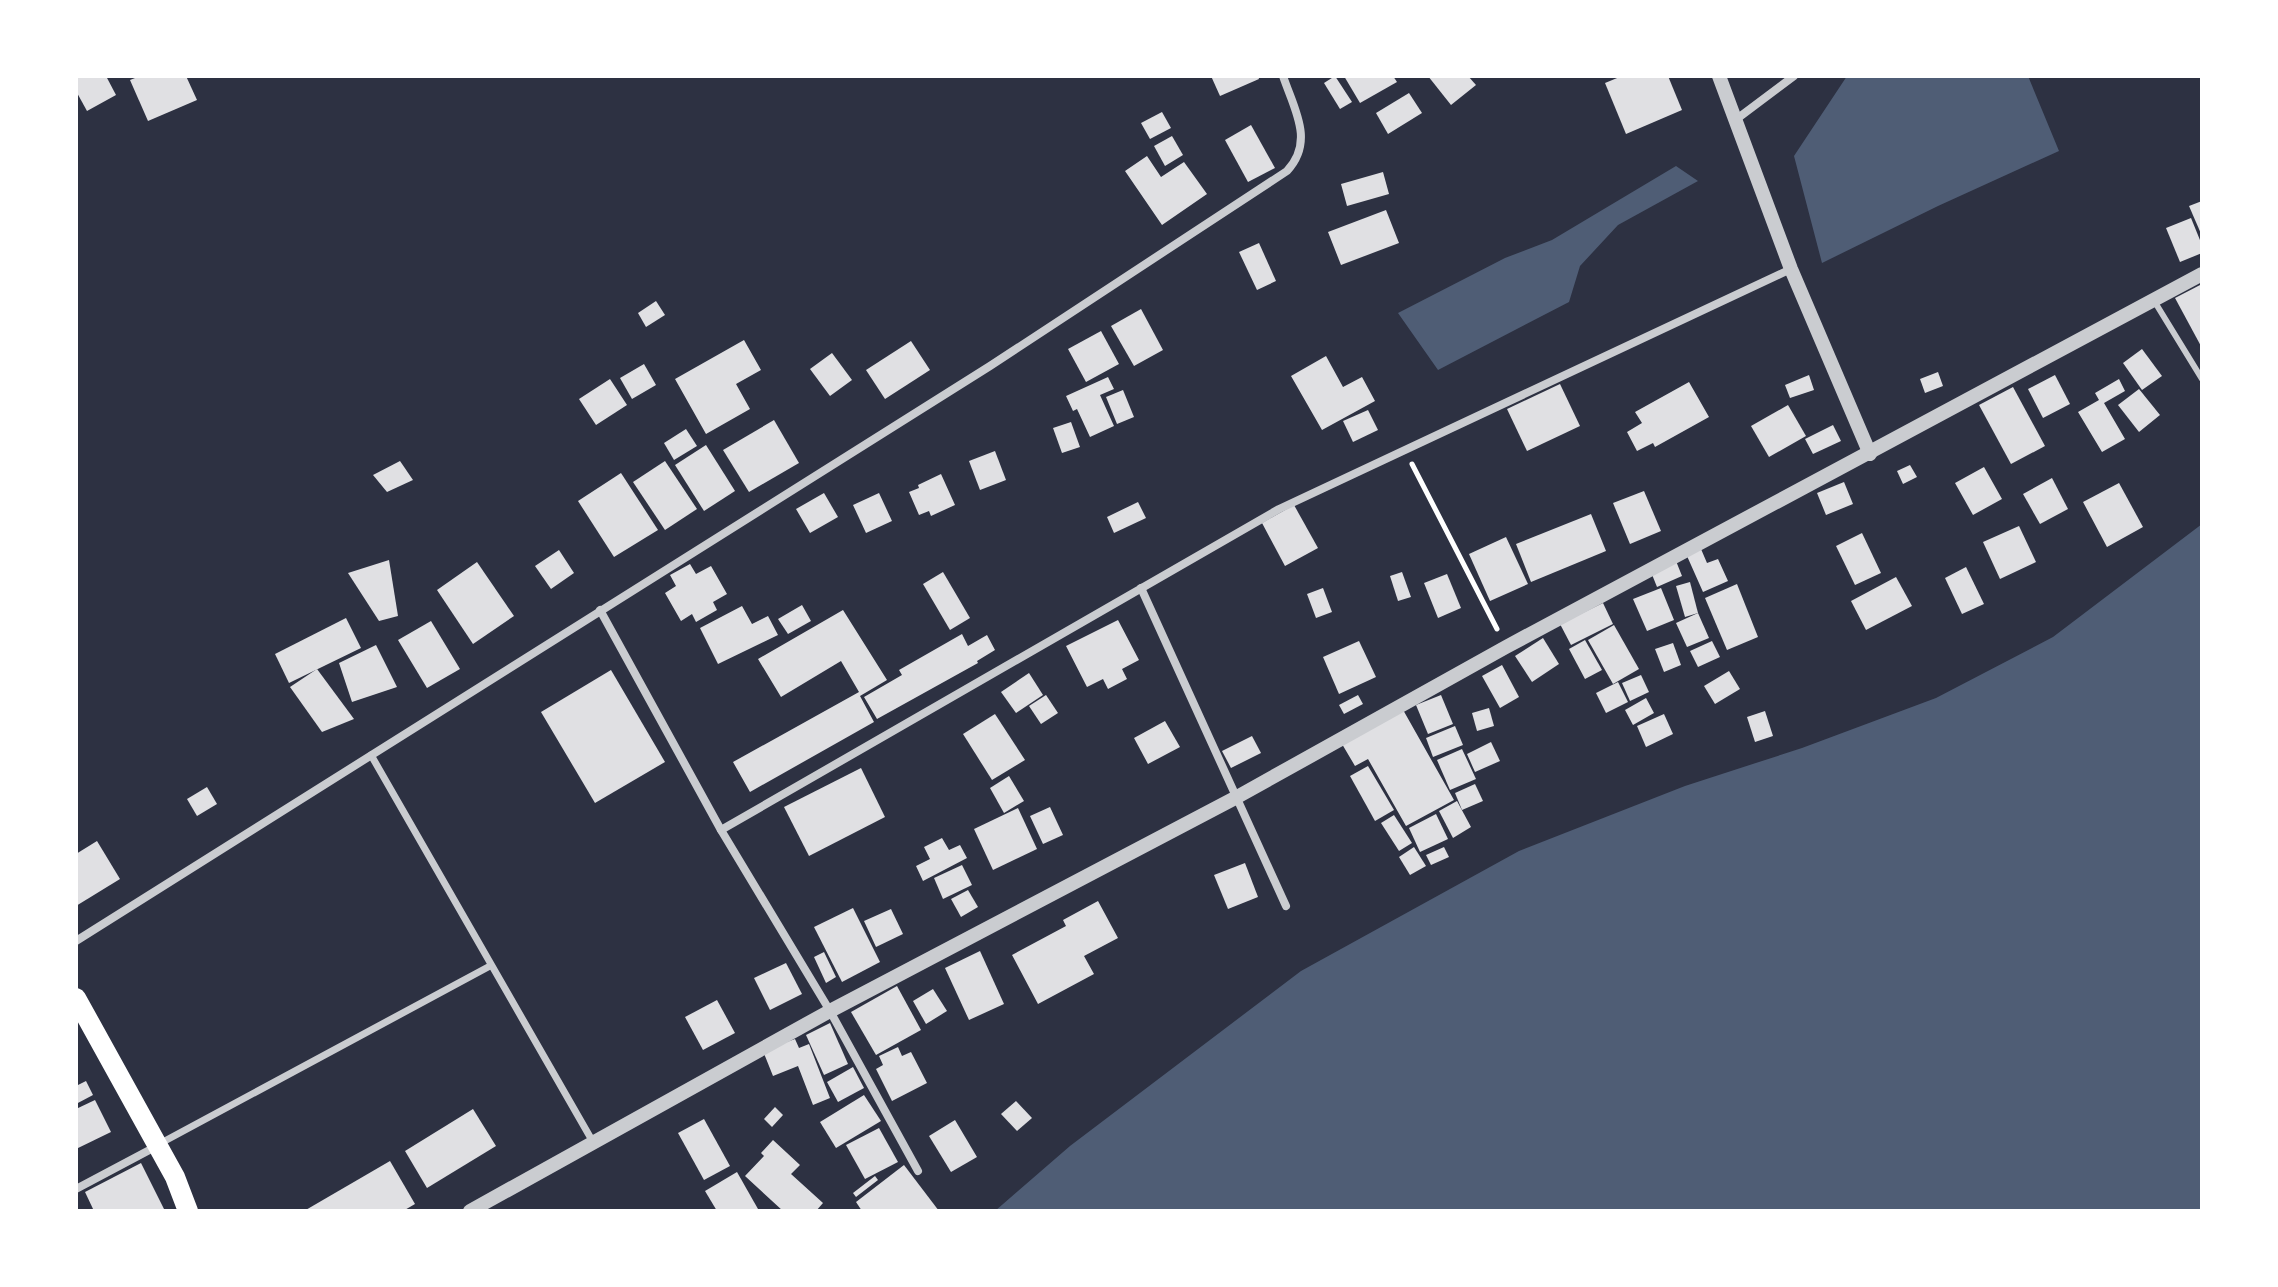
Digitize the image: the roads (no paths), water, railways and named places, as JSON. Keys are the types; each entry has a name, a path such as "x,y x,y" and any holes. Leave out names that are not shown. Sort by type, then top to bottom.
{"main road":[{"path":"76,998 157,1145 188,1211"}],"street":[{"path":"76,941 990,366 1287,171 1297,160 1302,135 1283,76"},
{"path":"1719,76 1791,269 1870,454"},
{"path":"1734,121 1794,76"},
{"path":"721,830 1279,509 1791,269"},
{"path":"470,1211 830,1011 1237,797 1506,647 2202,274"},
{"path":"1141,588 1286,906"},
{"path":"600,610 721,830 830,1011 918,1171"},
{"path":"371,755 594,1144"},
{"path":"76,1189 490,966"}],"lane":[{"path":"2153,299 2202,379"}],"water":[{"path":"1847,76 2028,76 2059,151 1822,263 1794,156"},
{"path":"1676,166 1698,181 1618,225 1580,266 1569,302 1438,370 1398,313 1505,258 1552,240"},
{"path":"2202,524 2202,1211 995,1211 1070,1146 1301,971 1519,851 1685,786 1802,748 1936,698 2053,637"}]}
